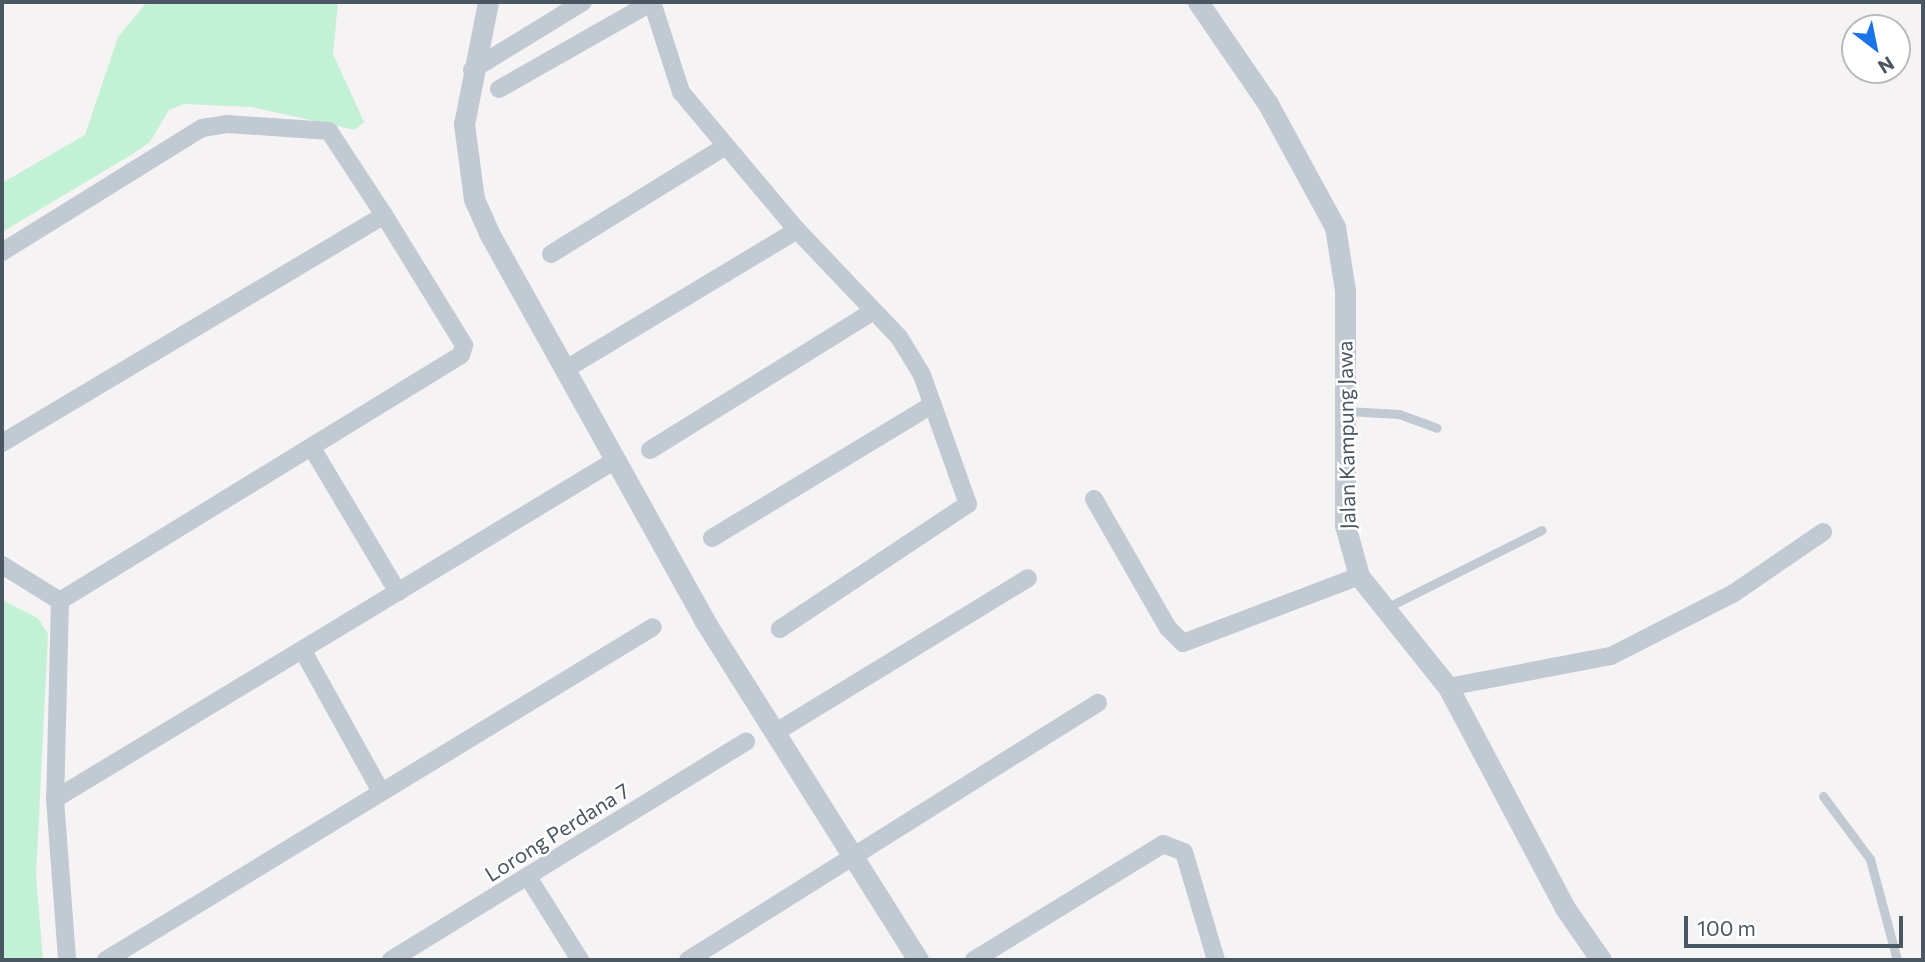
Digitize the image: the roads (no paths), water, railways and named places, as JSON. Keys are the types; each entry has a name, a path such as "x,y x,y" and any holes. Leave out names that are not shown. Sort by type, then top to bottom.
{"street":[{"path":"488,2 472,69 464,124 474,199 614,461 776,732 918,960"},
{"path":"472,69 583,2"},
{"path":"499,89 652,2 671,76 724,147 797,230 899,337 933,404 966,490 964,512 780,629"},
{"name":"Jalan Kampung Jawa","path":"1198,2 1268,104 1335,227 1345,290 1345,525 1359,576 1448,687 1565,908 1601,960"},
{"path":"2,252 202,128 228,124 330,131 384,215 464,350 312,448 60,601"},
{"path":"551,254 724,147"},
{"path":"2,443 384,215"},
{"path":"566,369 797,230"},
{"path":"650,450 873,311"},
{"path":"712,538 933,404"},
{"path":"312,448 398,592"},
{"path":"55,799 614,461"},
{"path":"1094,499 1183,643 1359,576"},
{"path":"1448,687 1611,656 1734,593 1823,532"},
{"path":"2,565 60,601"},
{"path":"776,732 1028,578"},
{"path":"60,601 55,799 67,960"},
{"path":"106,960 653,627"},
{"path":"303,651 381,792"},
{"path":"688,960 1098,703"},
{"name":"Lorong Perdana 7","path":"391,960 746,742"},
{"path":"975,960 1163,844 1184,852 1216,960"},
{"path":"528,877 580,960"}],"lane":[{"path":"1345,411 1399,414 1437,428"},
{"path":"1385,609 1542,530"},
{"path":"1823,796 1870,859 1896,960"}]}
